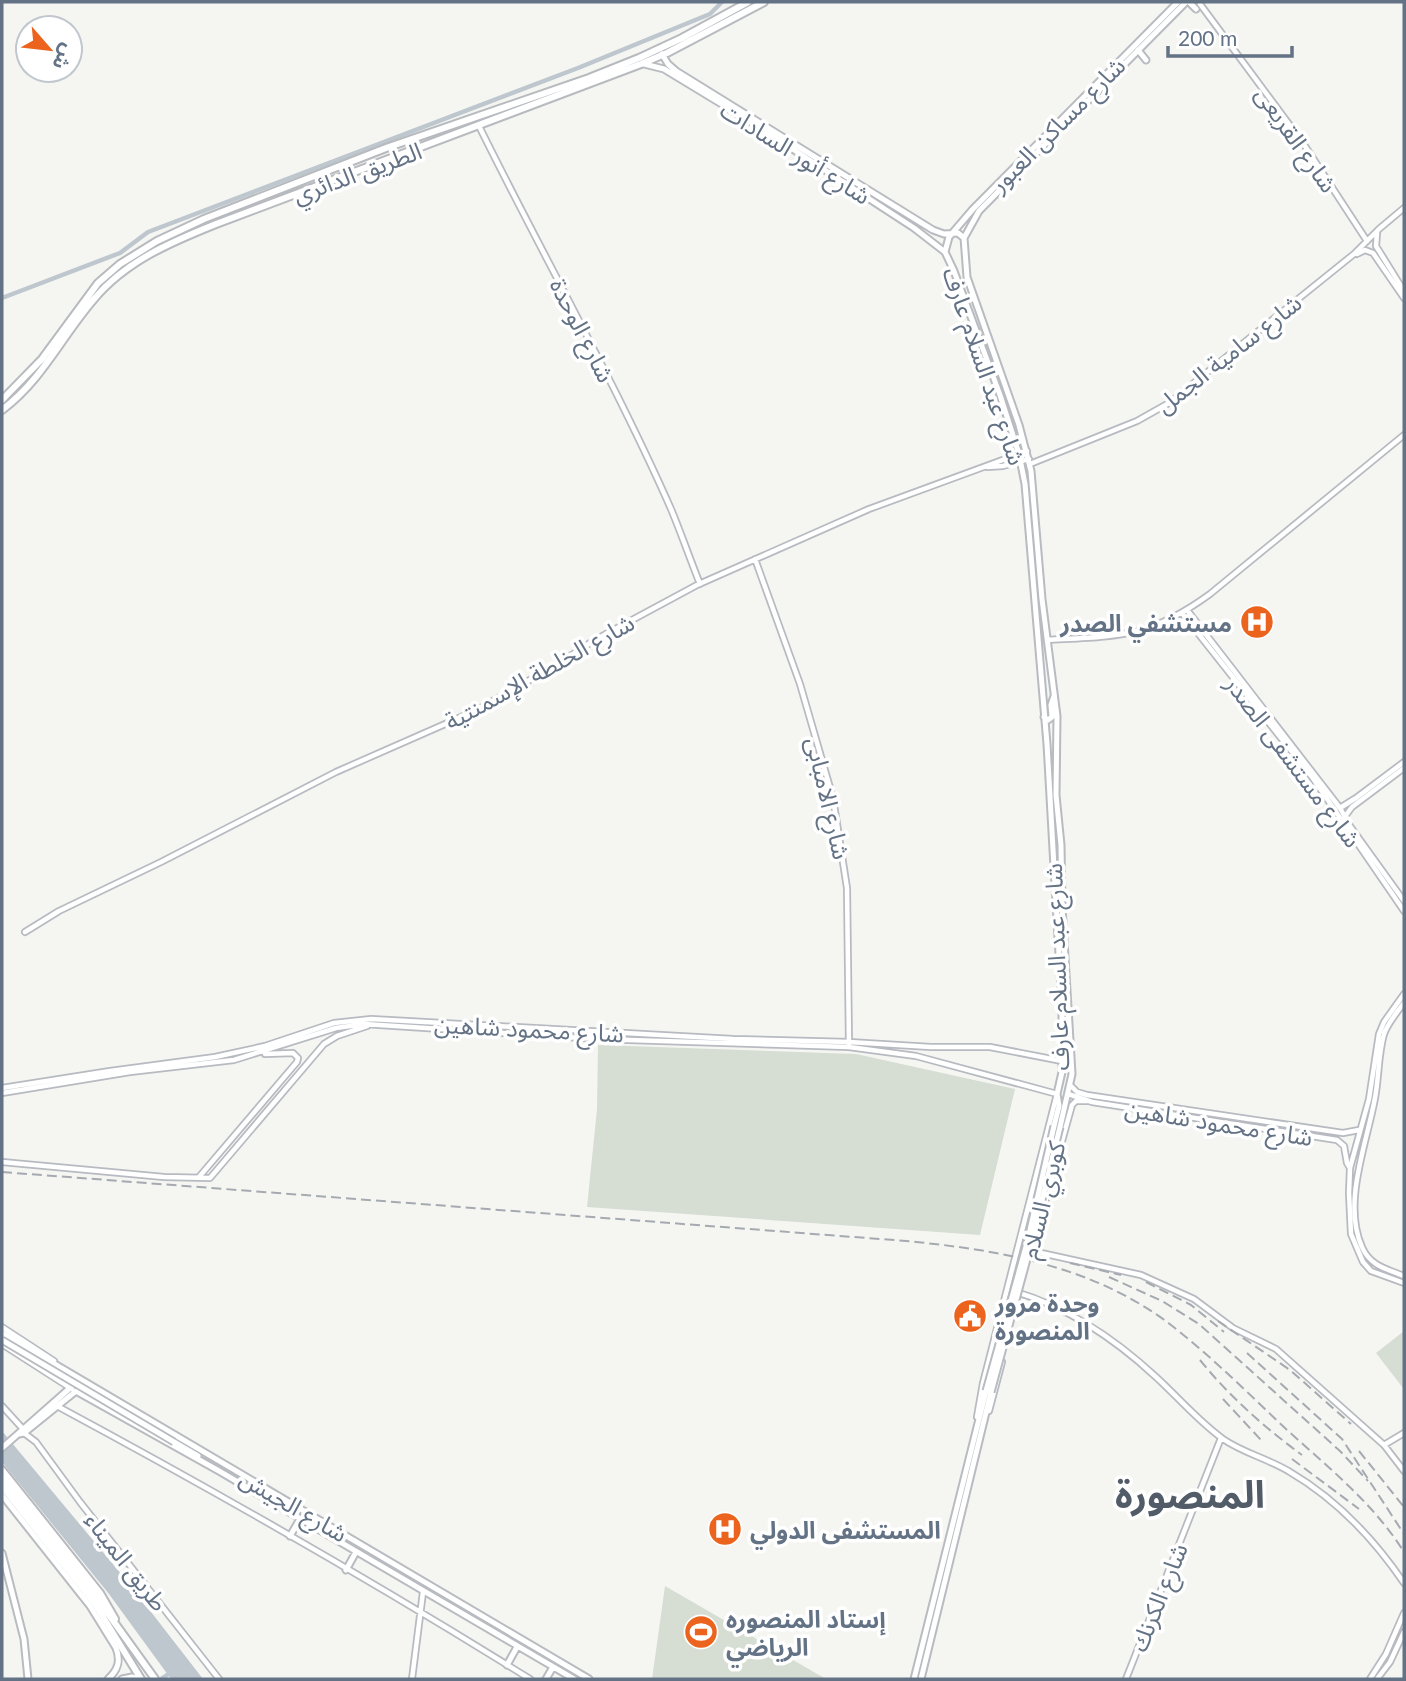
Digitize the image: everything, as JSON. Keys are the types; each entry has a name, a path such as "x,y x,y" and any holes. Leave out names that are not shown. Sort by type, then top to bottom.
{"highway":[{"name":"الطريق الدائري","path":"2,400 42,359 90,291 120,264 157,241 281,188 386,148 639,58 693,33 748,2"},
{"name":"الطريق الدائري","path":"2,410 37,378 88,306 120,273 182,237 641,64 764,2"},
{"path":"386,148 385,155 390,160"},
{"path":"351,163 357,167 354,173"},
{"path":"2,1470 100,1593 122,1633 153,1677"},
{"path":"2,1477 91,1590 140,1679"},
{"path":"2,1486 111,1624 122,1633"}],"main road":[{"name":"شارع مساكن العبور","path":"945,252 951,234 1178,2"},
{"name":"شارع مساكن العبور","path":"964,237 979,211 1188,2"},
{"path":"1188,2 1198,7"},
{"name":"شارع القريعى","path":"1198,7 1303,143 1367,241"},
{"path":"1138,50 1146,60"},
{"name":"شارع أنور السادات","path":"662,54 669,69 866,196 945,252"},
{"name":"شارع أنور السادات","path":"641,64 669,69 939,233 951,234"},
{"name":"شارع الوحدة","path":"479,126 536,242 574,309 662,491 700,584"},
{"name":"شارع سامية الجمل","path":"1029,461 1128,425 1161,408 1346,259 1404,208"},
{"path":"1382,226 1376,236 1376,246 1404,291"},
{"path":"933,243 939,233"},
{"name":"شارع عبد السلام عارف","path":"951,234 958,233 964,237 965,267 974,301 1029,461 1058,732 1056,795 1071,1053 1068,1094"},
{"path":"1346,259 1363,251 1371,251 1404,298"},
{"name":"شارع عبد السلام عارف","path":"914,1679 984,1383 1058,1094 1062,1061 1062,1007 1047,744 1025,484 1019,454 945,252"},
{"path":"954,271 965,267"},
{"path":"1047,640 1135,633 1184,611 1210,594 1404,435"},
{"name":"شارع الخلطة الإسمنتية","path":"25,932 59,911 353,764 477,710 601,636 700,584 869,509 1027,451"},
{"name":"شارع الخلطة الإسمنتية","path":"986,467 1029,461"},
{"name":"شارع الامبابى","path":"755,559 800,684 833,798 847,888 849,1044"},
{"name":"شارع مستشفى الصدر","path":"1184,611 1346,816"},
{"name":"شارع مستشفى الصدر","path":"1184,611 1404,901"},
{"path":"1044,717 1048,720 1052,717 1054,695"},
{"path":"1047,744 1051,731 1058,732"},
{"path":"1345,824 1350,805 1404,762"},
{"path":"1332,808 1350,805 1404,768"},
{"name":"شارع مستشفى الصدر","path":"1345,824 1404,911"},
{"path":"1404,993 1381,1028 1365,1144 1352,1204 1365,1254 1376,1265 1404,1276"},
{"path":"1404,1003 1387,1028 1350,1168 1351,1234 1363,1262 1371,1271 1404,1283"},
{"name":"شارع محمود شاهين","path":"2,1091 110,1070 225,1055 353,1019 406,1020 630,1037"},
{"path":"2,1162 164,1177 210,1178 324,1044 337,1036 372,1025"},
{"name":"شارع محمود شاهين","path":"2,1091 234,1060 336,1028 372,1025 733,1041 997,1048 1062,1061"},
{"name":"شارع محمود شاهين","path":"849,1044 930,1060 1058,1094"},
{"path":"930,1060 932,1047"},
{"path":"199,1177 298,1058 293,1053 258,1054"},
{"name":"شارع محمود شاهين","path":"1070,1085 1087,1096 1343,1133 1360,1129"},
{"name":"كوبري السلام","path":"1057,1127 1058,1094"},
{"name":"شارع محمود شاهين","path":"1068,1094 1089,1101 1337,1140 1344,1146 1350,1168"},
{"name":"كوبري السلام","path":"921,1679 1027,1243 1068,1094"},
{"name":"شارع عبد السلام عارف","path":"991,1390 1072,1105 1076,1101 1089,1101"},
{"path":"1218,1122 1219,1114"},
{"path":"1034,1191 1048,1194"},
{"path":"1022,1237 1035,1240"},
{"path":"1032,1251 1141,1276 1194,1299 1233,1328 1276,1349 1384,1445 1404,1471"},
{"path":"1009,1290 1058,1308 1115,1341 1221,1438 1289,1471 1313,1487 1359,1526 1380,1549 1404,1583"},
{"name":"شارع الجيش","path":"2,1327 81,1379 589,1679"},
{"path":"2,1333 47,1361 64,1368"},
{"path":"2,1342 174,1442 212,1468"},
{"name":"شارع الجيش","path":"2,1342 73,1390 574,1679"},
{"path":"2,1448 73,1390 81,1379"},
{"path":"984,1383 991,1390"},
{"name":"كوبري السلام","path":"977,1418 991,1390"},
{"path":"20,1434 57,1406 61,1399"},
{"name":"طريق الميناء","path":"2,1406 20,1434 36,1442"},
{"name":"شارع الجيش","path":"57,1406 290,1536 530,1679"},
{"name":"طريق الميناء","path":"33,1426 36,1442 80,1502 219,1679"},
{"path":"1384,1445 1404,1434"},
{"name":"شارع الكرنك","path":"1126,1679 1221,1438"},
{"path":"2,1495 90,1606 116,1648 119,1654 117,1668 108,1679"},
{"path":"290,1536 300,1519"},
{"path":"346,1570 356,1552"},
{"path":"2,1553 24,1639 28,1679"},
{"path":"412,1679 423,1592"},
{"path":"1370,1679 1386,1654 1404,1613"},
{"path":"418,1636 423,1625 434,1621"},
{"path":"499,1637 503,1634 503,1629"},
{"path":"1377,1679 1390,1662 1404,1632"},
{"path":"510,1643 515,1636"},
{"path":"507,1665 517,1647"},
{"path":"546,1679 553,1667"},
{"path":"121,1679 140,1679"}],"shaded area":[{"path":"598,1045 856,1054 1015,1089 980,1235 587,1207 597,1109"},
{"path":"1404,1331 1404,1387 1403,1388 1376,1353"},
{"path":"2,1431 127,1581 203,1679 171,1679 109,1594 2,1462"},
{"name":"إستاد المنصوره الرياضي","path":"665,1586 826,1679 652,1679"}],"waterway":[{"path":"2,298 120,253 148,232 578,68 710,14 722,2"},
{"path":"161,1679 167,1675"}],"railway":[{"path":"2,1172 906,1241 976,1250 1045,1264 1110,1288 1171,1325 1350,1487 1379,1518 1404,1552"},
{"path":"1070,1263 1121,1275"},
{"path":"1109,1277 1162,1301 1199,1324 1340,1451 1368,1481"},
{"path":"1146,1282 1191,1305 1224,1332"},
{"path":"1218,1321 1290,1370 1351,1424"},
{"path":"1247,1353 1342,1439 1404,1534"},
{"path":"1200,1360 1248,1411 1302,1455"},
{"path":"1223,1399 1261,1440"},
{"path":"1359,1451 1404,1507"},
{"path":"1292,1459 1359,1509"}],"place":[{"name":"مستشفي الصدر","path":"1257,622"},
{"name":"وحدة مرور المنصورة","path":"970,1316"},
{"name":"المستشفى الدولي","path":"725,1529"},
{"name":"إستاد المنصوره الرياضي","path":"701,1632"}],"district":[{"name":"المنصورة","path":"1190,1493"}]}
